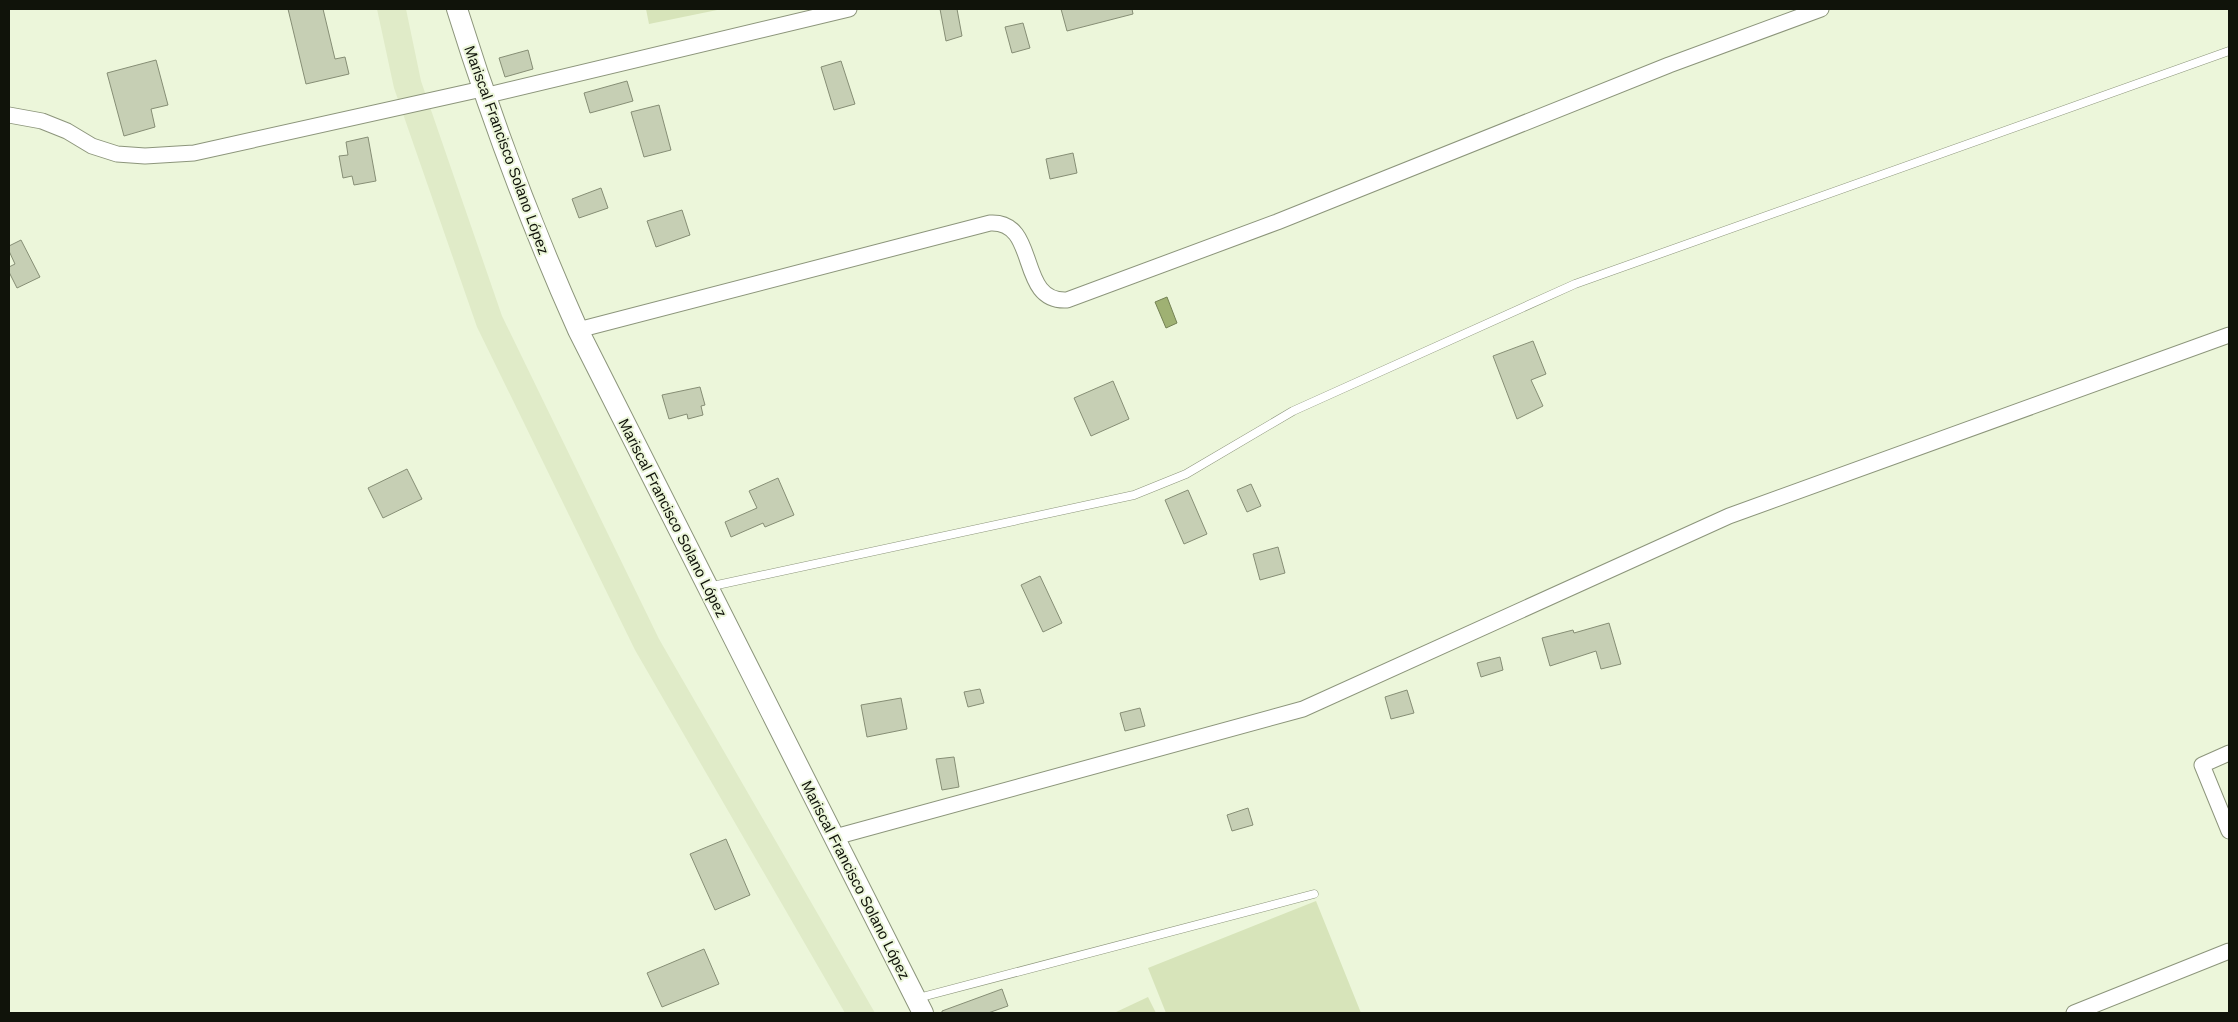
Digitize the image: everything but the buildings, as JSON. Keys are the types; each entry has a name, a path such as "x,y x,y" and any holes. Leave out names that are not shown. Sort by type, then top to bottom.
{"street":[{"name":"Mariscal Francisco Solano López","path":"458,9 483,92 546,260 578,330 835,836 919,1006"},
{"path":"9,115 42,121 67,131 92,146 117,154 145,156 194,152 483,92 849,9"},
{"path":"578,330 996,223 1008,226 1018,235 1039,290 1052,299 1067,300 1277,222 1670,65 1820,9"},
{"path":"835,836 1303,708 1729,516 2229,335"},
{"path":"2229,753 2202,765 2229,831"},
{"path":"2074,1013 2229,951"}],"lane":[{"path":"708,587 1134,495 1186,474 1293,411 1575,284 2229,51"},
{"path":"919,1006 1314,894"}],"shaded area":[{"path":"377,9 406,9 421,81 502,316 659,639 875,1013 845,1013 635,650 477,327 394,88"},
{"path":"646,9 722,9 649,24"},
{"path":"1167,297 1177,323 1166,328 1155,302"},
{"path":"1316,901 1361,1013 1166,1013 1148,968"},
{"path":"1148,997 1156,1013 1114,1013"}]}
